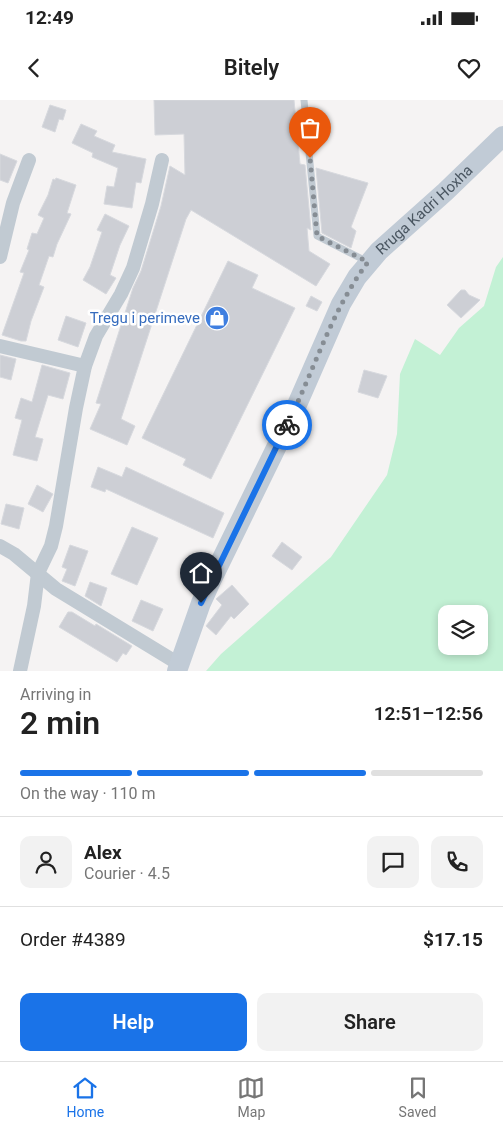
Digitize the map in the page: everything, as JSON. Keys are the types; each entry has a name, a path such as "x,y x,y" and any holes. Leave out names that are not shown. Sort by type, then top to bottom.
{"main road":[{"name":"Rruga Kadri Hoxha","path":"178,668 208,587 298,402 341,304 357,277 368,262 503,136"}],"street":[{"path":"0,257 13,203 29,160"},
{"path":"20,671 34,606 38,573 50,546 56,526 85,366 96,336 121,294 133,268 150,212 162,160"},
{"path":"0,346 85,366"},
{"path":"0,546 14,554 56,589 178,668"}],"lane":[{"path":"304,100 317,236 368,262"}],"green space":[{"path":"503,257 503,671 206,671 221,654 331,557 387,475 397,434 400,374 415,339 440,355 459,328 484,306 496,267"}],"building":[{"path":"154,100 294,100 300,164 305,165 311,230 307,228 309,251 330,264 316,286 191,210 186,219 121,419 135,426 127,445 90,429 101,404 96,403 133,288 141,271 161,206 170,166 185,175 184,134 155,135"},
{"path":"50,105 66,110 63,120 59,119 55,132 42,127"},
{"path":"81,124 97,131 94,136 115,145 112,152 146,159 141,183 136,182 132,208 104,204 107,186 114,187 118,168 92,157 93,153 72,143"},
{"path":"0,154 17,161 8,183 0,180"},
{"path":"316,168 368,183 351,227 356,231 351,248 322,233"},
{"path":"56,178 76,185 67,213 71,214 53,257 49,256 39,285 44,287 31,321 26,341 21,341 2,335 24,273 20,272 29,250 27,249 32,233 37,234 44,218 38,215 48,195 53,179 55,180"},
{"path":"105,214 129,226 120,245 110,275 116,278 106,294 83,280 90,267 102,232 97,230"},
{"path":"228,261 258,275 252,288 295,308 211,479 183,465 186,459 142,438"},
{"path":"461,290 465,290 469,295 480,300 461,318 447,305"},
{"path":"311,296 322,302 317,311 306,306"},
{"path":"66,316 86,323 78,347 58,340"},
{"path":"0,355 16,359 11,380 0,377"},
{"path":"42,365 70,373 63,399 48,395 35,437 43,439 37,461 13,455 22,420 15,418 21,398 32,402"},
{"path":"364,370 387,376 378,398 358,392"},
{"path":"98,467 122,477 126,467 224,513 213,538 106,489 105,492 91,487"},
{"path":"37,485 53,494 43,512 28,504"},
{"path":"6,504 24,508 19,529 1,524"},
{"path":"132,527 158,538 137,585 111,574"},
{"path":"282,542 302,557 292,570 272,556"},
{"path":"70,545 88,551 75,586 62,581 67,569 62,567"},
{"path":"90,582 107,588 101,606 85,596"},
{"path":"232,585 249,604 234,619 231,616 216,635 206,626 222,605 216,599"},
{"path":"141,600 163,609 153,631 132,621"},
{"path":"68,612 72,612 95,626 96,624 132,646 126,655 123,653 117,662 59,627"}],"way so far":[{"path":"287,425 341,304 368,262 317,236 310,158"}],"place":[{"name":"Tregu i perimeve","path":"217,318"}],"route":[{"path":"201,603 287,425"}]}
